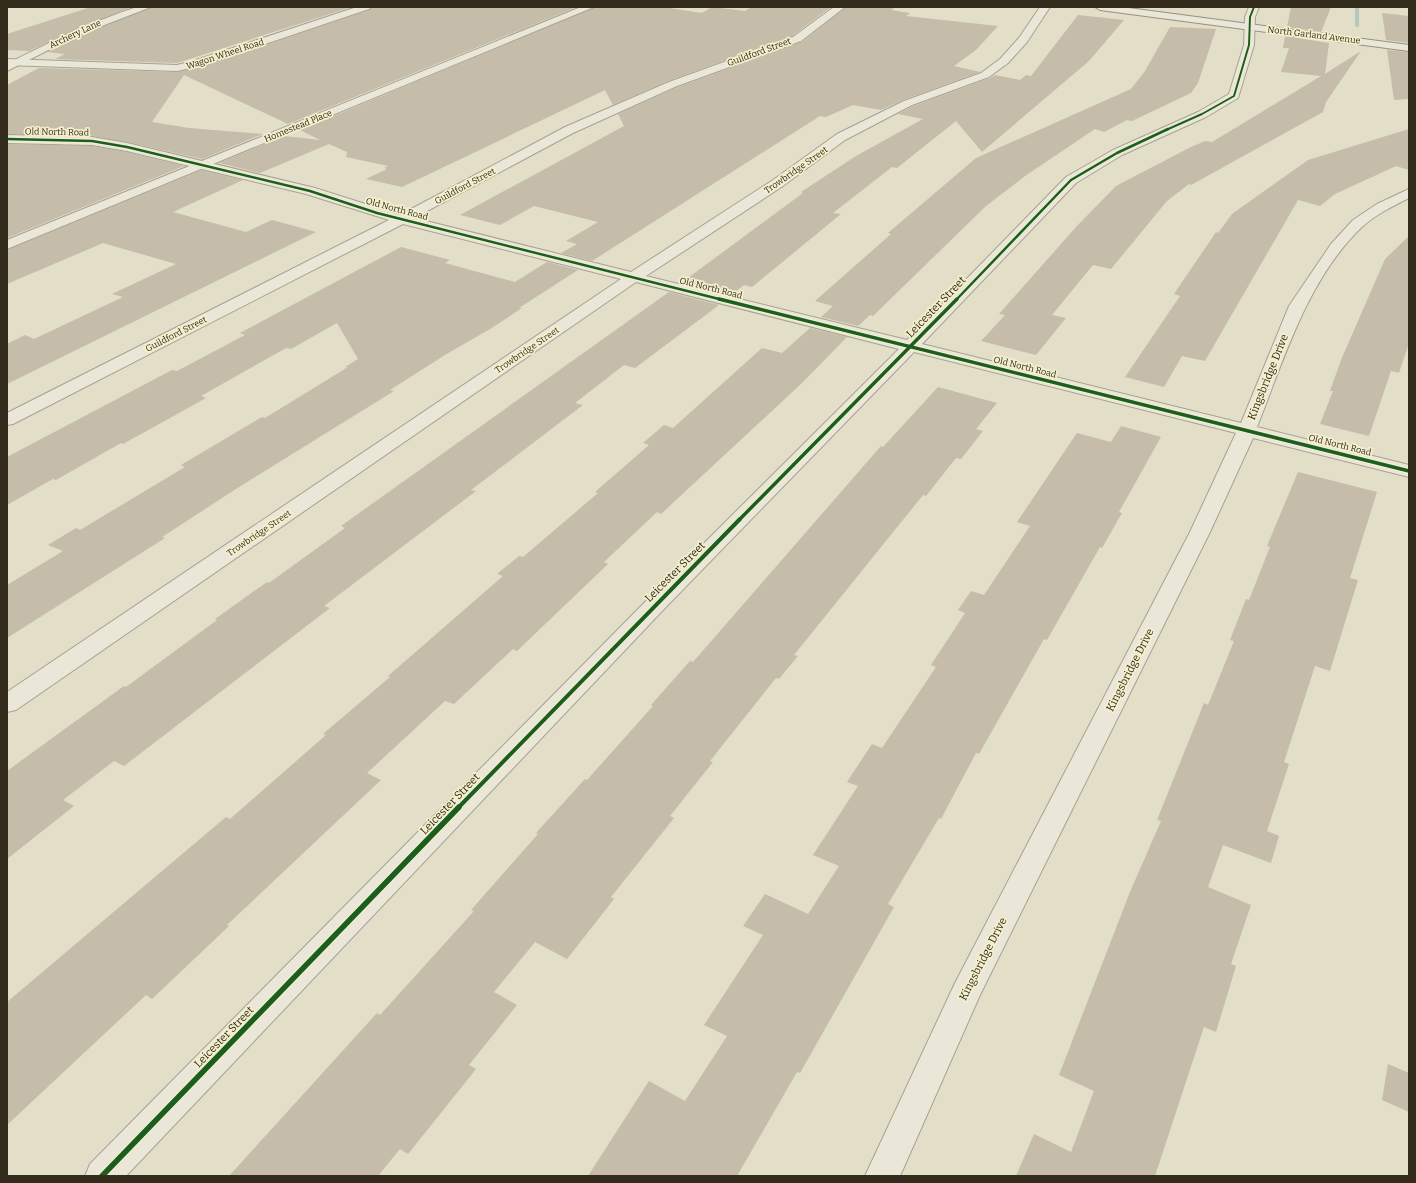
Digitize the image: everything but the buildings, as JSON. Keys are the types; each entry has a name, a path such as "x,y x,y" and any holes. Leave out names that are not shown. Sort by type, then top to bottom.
{"street":[{"name":"Archery Lane","path":"7,68 72,34 100,22 146,7"},
{"name":"Wagon Wheel Road","path":"7,62 141,68 177,68 196,64 366,7"},
{"name":"Homestead Place","path":"7,245 589,7"},
{"name":"Guildford Street","path":"7,420 402,219 569,130 633,100 707,71 797,39 840,7"},
{"name":"Trowbridge Street","path":"7,704 634,277 778,183 841,137 908,103 985,75 1004,61 1023,40 1045,7"},
{"name":"North Garland Avenue","path":"1100,7 1251,17 1409,48"},
{"name":"North Garland Avenue","path":"1168,7 1409,38"},
{"name":"Leicester Street","path":"102,1176 657,603 910,347 1071,180 1096,163 1146,139 1197,118 1234,96 1249,45 1251,17"},
{"name":"Old North Road","path":"7,138 92,141 204,165 310,191 402,219 1409,471"},
{"name":"Kingsbridge Drive","path":"882,1176 966,992 1196,539 1247,430 1297,306 1336,247 1358,224 1382,207 1409,193"}],"waterway":[{"path":"1357,7 1357,26"}],"cycle path":[{"path":"102,1176 657,603 910,347 1071,180 1098,163 1136,143 1202,114 1234,96 1249,45 1250,17 1254,7"},
{"path":"7,139 92,141 127,147 310,191 377,213 1409,471"}]}
